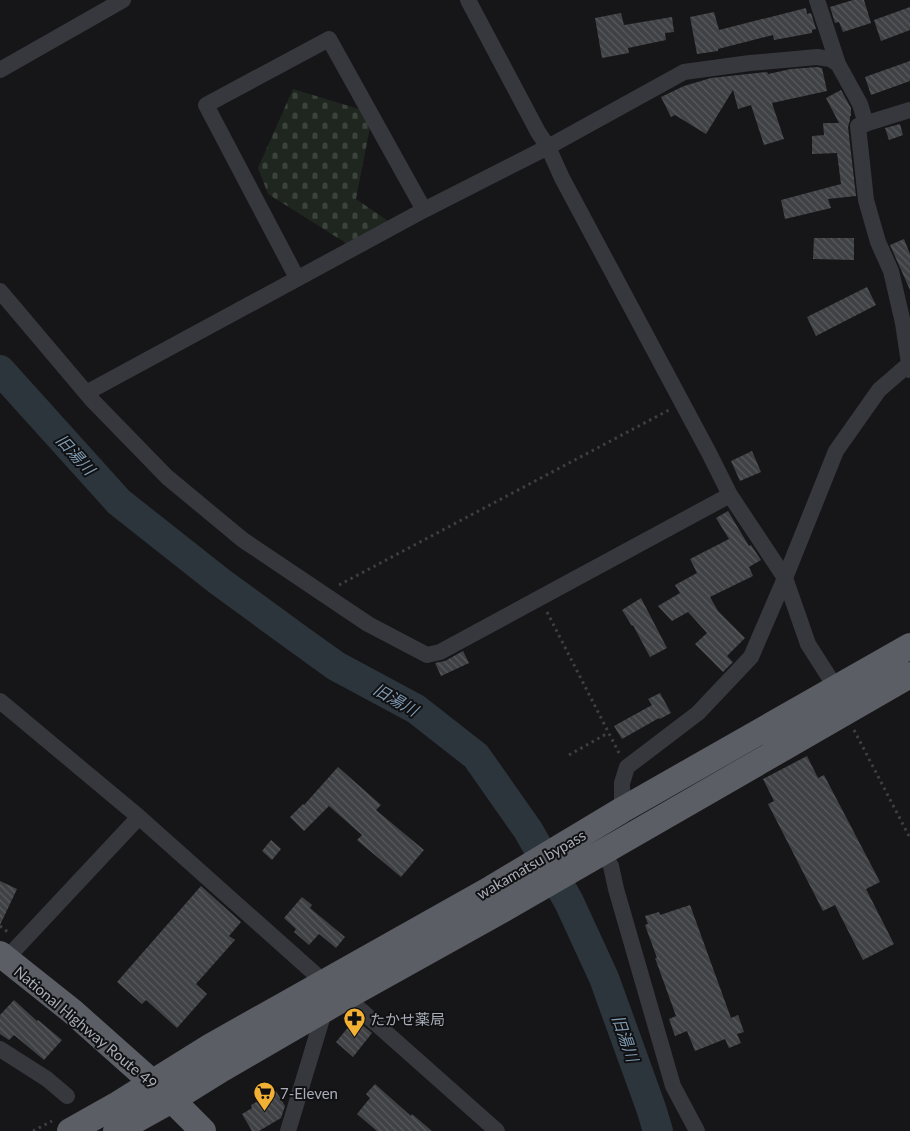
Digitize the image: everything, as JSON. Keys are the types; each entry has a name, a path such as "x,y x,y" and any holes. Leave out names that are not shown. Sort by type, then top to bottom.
{"highway":[{"name":"wakamatsu bypass","path":"601,847 622,810 910,646"},
{"name":"wakamatsu bypass","path":"70,1131 118,1104 191,1057 324,982 601,847 910,675"},
{"name":"wakamatsu bypass","path":"116,1131 335,1003 498,898"},
{"name":"National Highway Route 49","path":"3,957 73,1012 204,1131"}],"street":[{"path":"0,70 123,0"},
{"path":"468,0 538,132 548,147 562,178 730,495 785,578 808,644 836,688"},
{"path":"817,0 838,64 860,104 866,124"},
{"path":"297,278 206,105 329,39 424,210"},
{"path":"86,393 424,210 548,147 684,72 817,57 830,58 838,64"},
{"path":"622,810 622,783 627,767 698,713 751,657 836,452 879,390 909,367 903,323 892,271 878,242 866,200 858,126 910,110"},
{"path":"0,291 86,393 167,478 243,540 368,624 427,655 440,652 730,495"},
{"path":"0,700 139,816 324,982"},
{"path":"3,957 139,816"},
{"path":"601,847 611,866 673,1086 697,1131"},
{"path":"288,1131 335,1003 497,1131"},
{"path":"0,1050 47,1079 67,1096"}],"path":[{"path":"323,594 682,403"},
{"path":"540,598 627,767"},
{"path":"845,712 910,838"},
{"path":"568,755 608,733"}],"green space":[{"path":"293,89 362,110 370,127 356,199 391,223 349,245 268,194 258,168"}],"building":[{"path":"853,0 864,0 871,23 843,32 839,22 835,23 830,7"},
{"path":"910,7 910,30 881,41 874,20"},
{"path":"806,8 807,14 811,13 816,29 812,30 812,33 774,40 773,35 718,49 718,51 697,54 690,17 714,12 719,30"},
{"path":"621,13 624,25 672,17 674,32 665,33 666,40 628,48 629,53 602,58 595,18"},
{"path":"910,61 910,81 871,95 865,77"},
{"path":"822,68 827,91 772,103 784,139 764,145 751,105 738,109 733,90 706,134 675,115 671,117 661,97 684,86 711,78 767,72 768,74 791,69"},
{"path":"841,90 851,108 848,127 856,196 828,199 831,208 785,219 781,200 841,184 837,153 812,154 812,136 824,135 823,123 839,123 826,98"},
{"path":"900,124 903,135 889,140 885,128"},
{"path":"814,238 854,238 854,260 813,259"},
{"path":"904,239 910,254 910,290 890,245"},
{"path":"867,287 876,305 816,336 807,317"},
{"path":"752,451 761,472 740,481 731,461"},
{"path":"728,511 749,546 751,545 761,560 749,567 753,576 710,597 718,611 745,638 727,656 733,662 723,672 695,644 707,633 688,612 672,621 658,606 680,593 675,585 697,573 690,559 729,539 716,518"},
{"path":"641,598 667,648 650,657 633,625 622,610"},
{"path":"463,651 469,663 441,676 435,663 445,661"},
{"path":"660,693 671,713 622,739 614,726 652,705 648,699"},
{"path":"807,756 818,778 824,775 880,882 866,889 894,944 863,960 835,905 823,911 768,804 774,801 763,779"},
{"path":"338,767 381,805 376,810 424,850 401,877 357,840 362,835 329,806 304,831 290,817 304,805"},
{"path":"271,840 281,849 272,860 262,851"},
{"path":"0,881 17,889 0,925"},
{"path":"201,886 241,922 229,936 235,940 196,984 207,994 177,1028 146,1000 142,1004 117,982"},
{"path":"302,897 312,905 310,908 345,937 336,948 319,934 309,945 294,932 296,929 284,918"},
{"path":"690,905 731,1018 738,1015 744,1032 737,1034 741,1043 729,1048 725,1039 695,1051 687,1031 675,1036 669,1019 676,1016 655,958 657,958 645,925 648,924 645,916 659,912 660,915"},
{"path":"14,1000 62,1040 44,1060 14,1035 9,1040 0,1034 0,1015"},
{"path":"355,1019 372,1033 353,1057 336,1042"},
{"path":"375,1084 411,1116 412,1114 432,1131 377,1131 357,1114 370,1098 366,1094"},
{"path":"276,1091 285,1106 281,1118 259,1131 252,1131 242,1114 252,1108 251,1105"}],"waterway":[{"name":"旧湯川","path":"0,370 119,502 219,581 336,666 416,709 476,756 528,830 569,902 604,978 658,1131"}],"place":[{"name":"たかせ薬局","path":"354,1038"},
{"name":"7-Eleven","path":"264,1112"}]}
